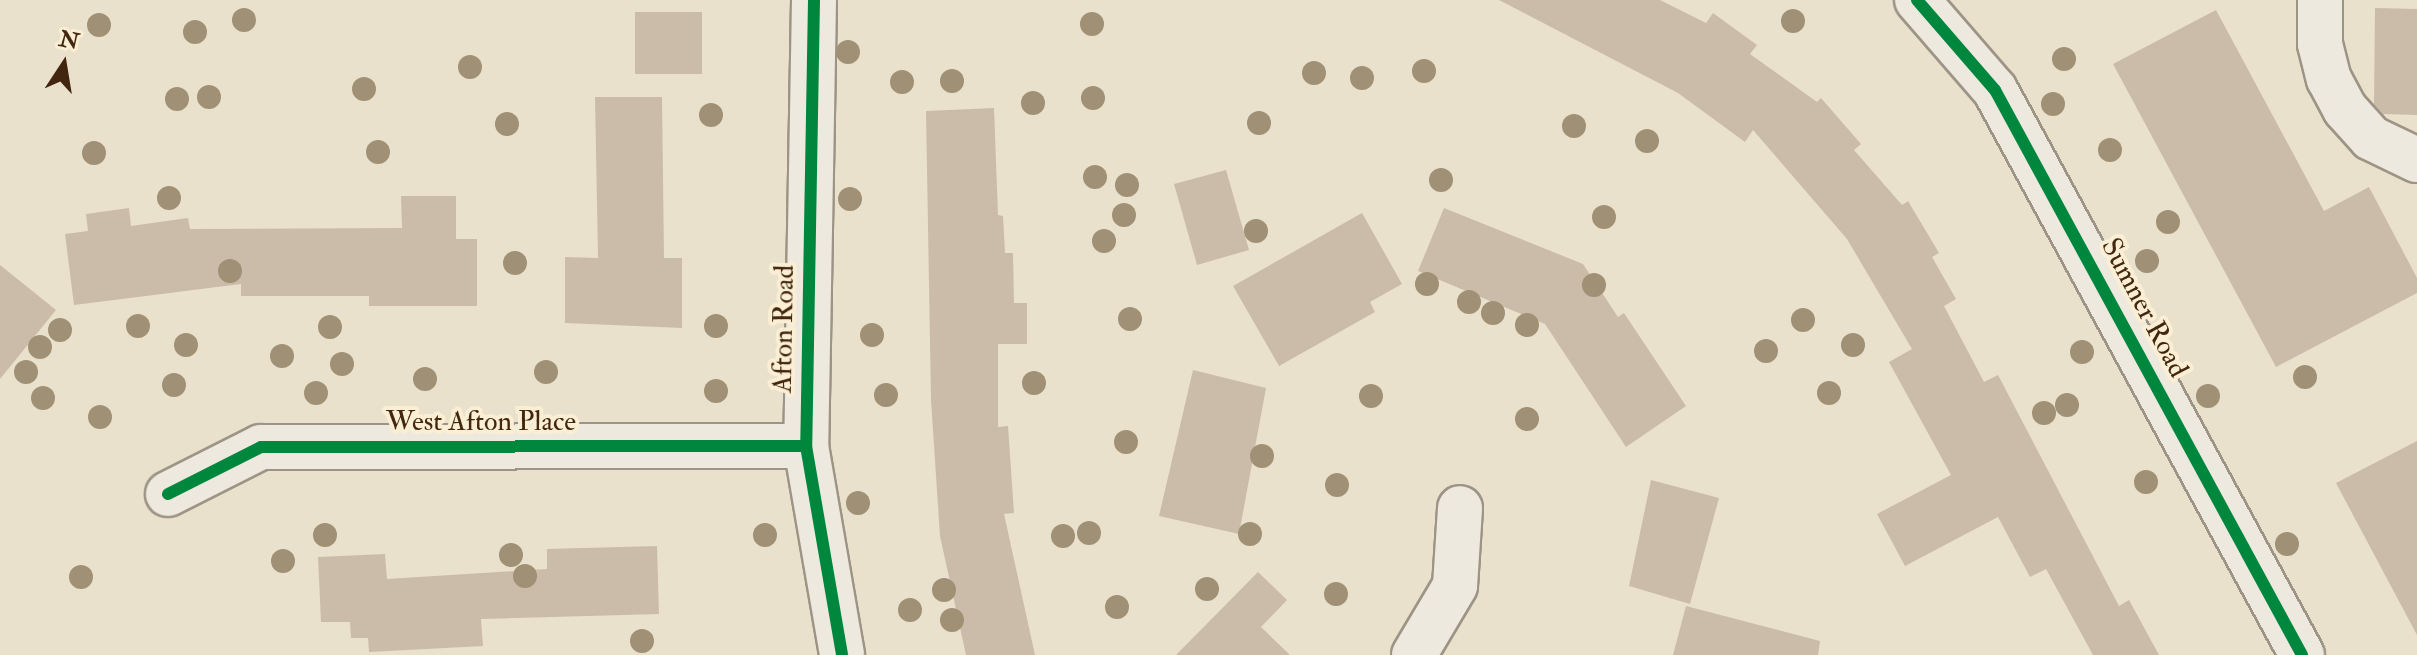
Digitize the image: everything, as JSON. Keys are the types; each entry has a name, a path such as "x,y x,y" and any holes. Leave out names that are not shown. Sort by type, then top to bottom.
{"street":[{"name":"Afton Road","path":"814,0 806,446 842,655"},
{"path":"2320,0 2320,44 2329,79 2345,109 2371,138 2417,160"},
{"name":"Sumner Road","path":"1936,5 2003,104 2302,655"},
{"name":"West Afton Place","path":"168,494 261,447 806,446"},
{"path":"1414,655 1455,586 1460,508"}],"building":[{"path":"1499,0 1660,0 1706,23 1713,13 1757,45 1750,54 1817,102 1821,98 1861,144 1854,150 1902,205 1908,201 1939,253 1932,257 1956,299 1944,306 1984,382 1998,375 2119,606 2129,600 2159,655 2093,655 2046,569 2030,577 1998,517 1905,566 1877,514 1951,475 1889,362 1912,349 1847,239 1753,130 1745,142 1678,93"},
{"path":"2375,8 2417,9 2417,115 2383,114 2374,104"},
{"path":"2216,10 2324,211 2369,187 2417,278 2417,293 2276,367 2113,64"},
{"path":"635,12 702,12 702,74 635,74"},
{"path":"595,97 662,97 664,258 682,258 682,328 565,323 565,257 598,258"},
{"path":"994,108 998,215 1003,216 1005,253 1013,253 1014,303 1027,303 1027,344 998,344 998,427 1008,426 1014,513 1004,514 1035,655 966,655 940,536 931,400 926,111"},
{"path":"1226,170 1249,250 1197,265 1174,184"},
{"path":"401,196 456,196 456,239 477,239 477,306 369,306 369,296 241,296 241,284 74,305 65,234 88,231 86,214 129,208 131,226 188,218 190,229 402,228"},
{"path":"1444,208 1583,264 1618,317 1624,313 1686,406 1626,447 1545,324 1418,271"},
{"path":"1362,213 1402,284 1370,302 1375,312 1279,366 1233,286"},
{"path":"0,265 56,310 0,379"},
{"path":"1193,370 1266,388 1239,534 1159,516"},
{"path":"2417,441 2417,635 2336,483"},
{"path":"1651,480 1719,498 1690,604 1629,586"},
{"path":"657,546 659,614 481,619 483,646 369,652 368,638 351,638 350,622 321,622 318,557 385,554 387,579 547,569 547,549"},
{"path":"1258,572 1287,600 1261,627 1290,655 1176,655"},
{"path":"1686,606 1820,641 1818,655 1673,655"}],"cycle path":[{"path":"814,0 806,446 842,655"},
{"path":"1917,0 1995,90 2302,655"},
{"path":"168,494 261,447 806,446"}]}
